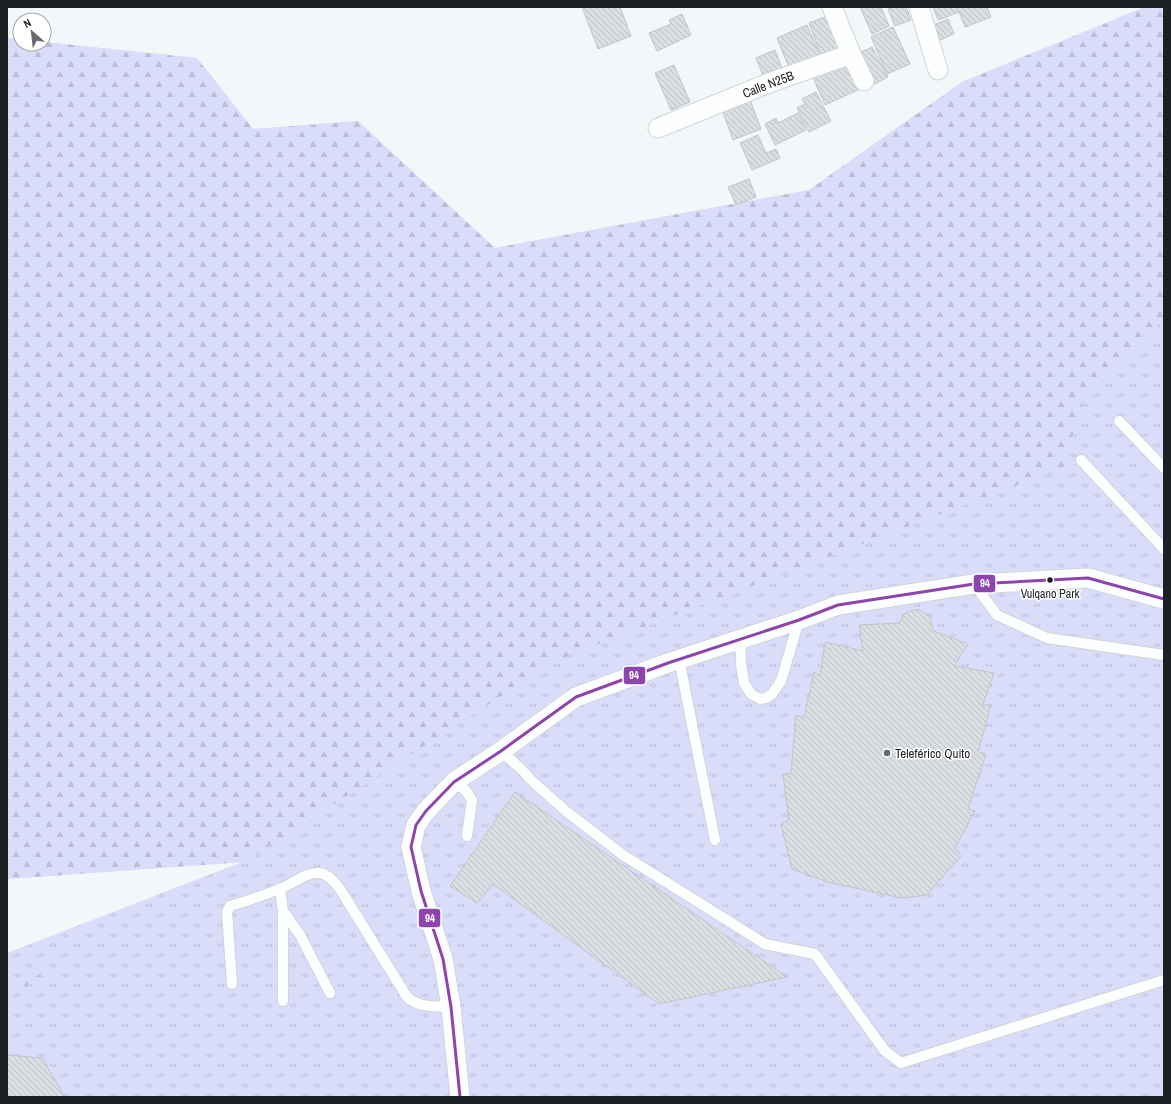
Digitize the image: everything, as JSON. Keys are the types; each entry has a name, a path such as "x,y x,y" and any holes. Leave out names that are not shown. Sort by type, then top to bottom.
{"street":[{"path":"832,7 851,54 864,81"},
{"path":"919,7 938,70"},
{"name":"Calle N25B","path":"658,128 768,83 851,54"},
{"path":"460,1097 451,1007 443,959 421,891 411,847 416,825 426,811 454,782 501,751 576,697 679,659 799,620 838,605 974,584 1088,578 1164,599"}],"lane":[{"path":"1120,421 1164,468"},
{"path":"1081,460 1164,549"},
{"path":"974,584 997,615 1047,638 1164,655"},
{"path":"740,638 741,664 744,683 751,694 760,699 766,698 772,694 781,681 799,620"},
{"path":"679,659 715,840"},
{"path":"501,751 567,812 623,855 765,944 815,954 885,1051 901,1063 1164,980"},
{"path":"454,782 466,791 472,800 467,836"},
{"path":"232,984 226,912 230,906 280,889 312,873 320,873 327,875 332,879 340,889 407,997 412,1002 421,1005 451,1007"},
{"path":"280,889 283,911 282,1001"},
{"path":"283,911 300,935 330,993"}],"green space":[{"path":"1145,7 1164,7 1164,1097 7,1097 7,953 242,862 7,879 7,38 12,38 12,52 52,52 52,43 197,58 253,129 358,121 495,248 809,190 962,82"},
{"path":"1145,7 1164,7 1164,320 1086,392 1062,468 557,660 244,862 7,879 7,38 12,38 12,52 52,52 52,43 197,58 253,129 358,121 495,248 809,190 962,82"},
{"path":"50,972 7,997 7,985"}],"building":[{"path":"582,7 620,7 631,36 598,49"},
{"path":"860,7 881,7 889,26 872,34"},
{"path":"893,7 906,7 911,20 895,26 888,9"},
{"path":"933,7 987,7 991,17 965,27 959,12 938,20"},
{"path":"682,14 691,35 657,51 649,33 671,24 669,20"},
{"path":"832,14 846,49 822,58 809,23"},
{"path":"948,19 954,34 938,41 931,26"},
{"path":"807,25 821,58 790,70 777,38"},
{"path":"893,27 910,64 887,74 871,37"},
{"path":"872,47 888,77 871,86 855,55"},
{"path":"775,50 783,71 764,78 756,58"},
{"path":"849,58 862,88 825,105 812,75"},
{"path":"674,65 690,102 671,110 655,73"},
{"path":"816,92 831,121 809,132 797,108 805,104 802,99"},
{"path":"749,97 761,129 733,140 721,107"},
{"path":"798,113 806,130 775,145 765,124 776,118 778,123"},
{"path":"758,135 766,153 776,149 780,158 752,170 740,143"},
{"path":"749,179 756,197 736,205 728,187"},
{"name":"Teleférico Quito","path":"918,609 930,616 933,631 968,644 954,666 994,673 983,705 991,705 978,752 986,754 968,809 975,811 955,848 961,856 927,895 902,898 828,882 792,869 781,824 789,820 783,775 791,773 796,716 804,717 814,672 820,676 825,642 863,651 859,625 899,623 905,613"},
{"path":"515,792 787,977 659,1004 493,884 477,903 450,886"},
{"path":"7,1055 42,1058 65,1097 7,1097"}],"transit line":[{"name":"94","path":"460,1097 451,1007 443,959 421,891 411,847 416,825 426,811 454,782 501,751 576,697 668,663 799,620 838,605 974,584 1088,578 1164,599"}],"place":[{"name":"Vulqano Park","path":"1050,580"},
{"name":"Teleférico Quito","path":"887,753"}]}
